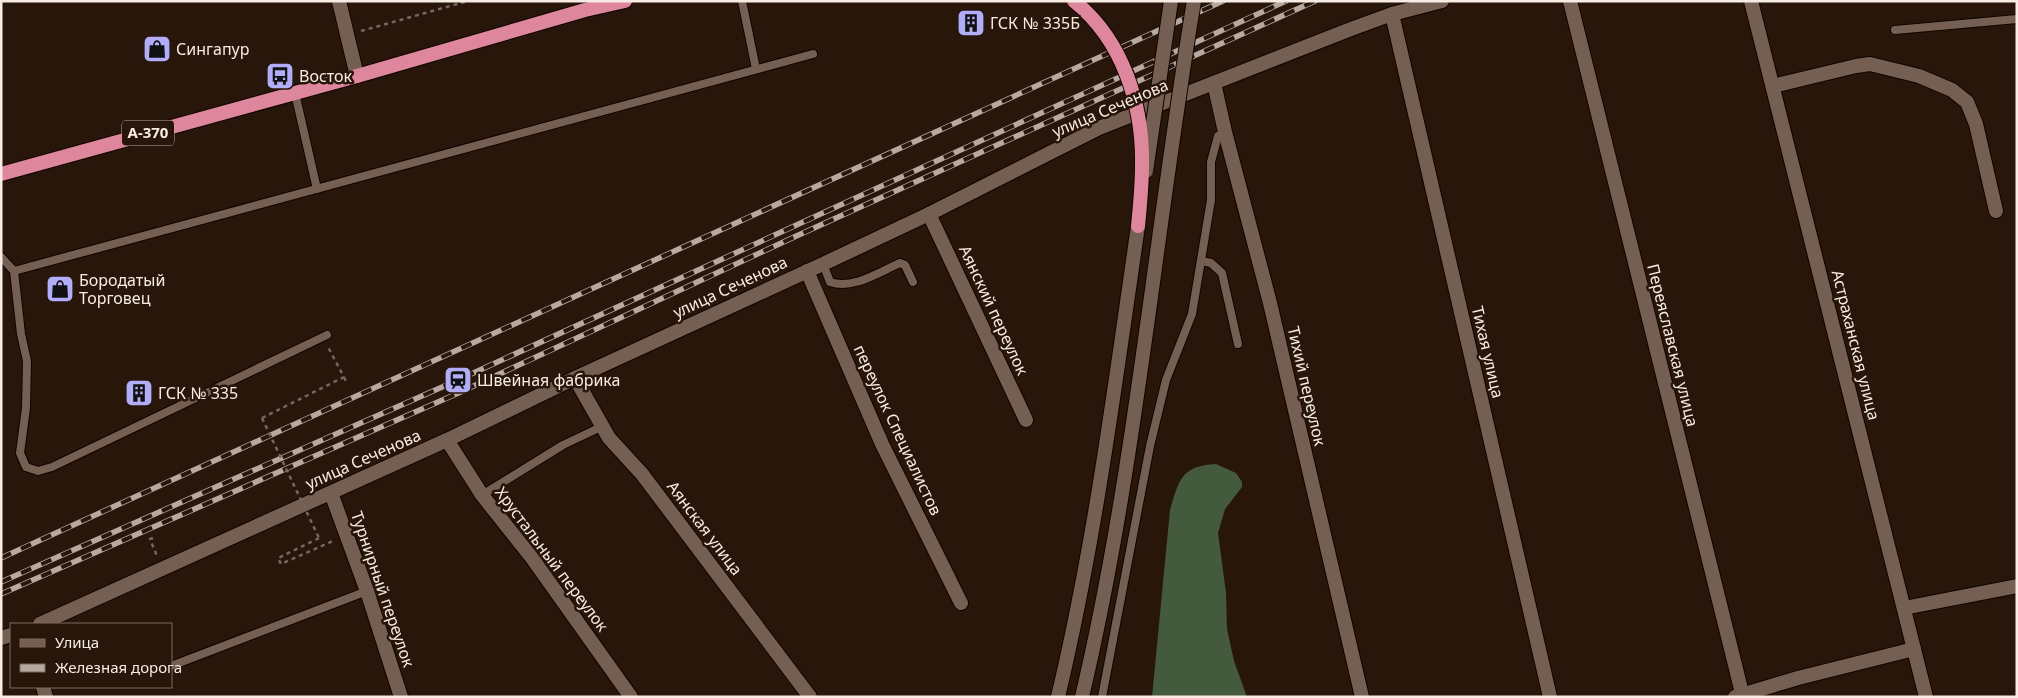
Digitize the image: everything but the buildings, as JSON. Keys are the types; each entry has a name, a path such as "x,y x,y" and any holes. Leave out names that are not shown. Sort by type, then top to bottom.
{"highway":[{"name":"А-370","path":"1,174 357,76 584,6 625,1"},
{"path":"1074,1 1104,30 1120,57 1131,87 1139,124 1142,165 1138,226"}],"street":[{"path":"339,1 357,76"},
{"path":"1058,697 1075,627 1095,515 1171,1"},
{"path":"1082,697 1098,631 1118,519 1188,37 1196,1"},
{"name":"улица Сеченова","path":"42,623 447,440 575,378 823,264 929,214 1099,128 1392,14 1442,1"},
{"name":"Переяславская улица","path":"1570,1 1740,696"},
{"name":"Астраханская улица","path":"1751,1 1926,697"},
{"name":"Тихая улица","path":"1392,14 1550,697"},
{"path":"1773,86 1870,64 1919,76 1952,90 1967,102 1976,124 1996,211"},
{"name":"Тихий переулок","path":"1214,83 1270,303 1362,697"},
{"name":"Аянский переулок","path":"929,214 1026,420"},
{"name":"переулок Специалистов","path":"807,271 882,444 961,603"},
{"name":"Аянская улица","path":"575,378 608,438 642,474 810,697"},
{"name":"Хрустальный переулок","path":"447,440 482,495 532,558 631,697"},
{"name":"Турнирный переулок","path":"331,493 367,591 401,697"},
{"path":"1904,608 2017,586"},
{"path":"1740,696 1798,678 1914,649"}],"lane":[{"path":"742,1 756,69"},
{"path":"1895,30 2017,19"},
{"path":"14,271 813,54"},
{"path":"295,93 318,189"},
{"path":"1102,697 1150,446 1166,380 1192,314 1211,200 1214,146 1218,136 1225,132"},
{"path":"1,257 14,271 27,369 26,408 20,453 26,467 38,471 52,467 325,336"},
{"path":"1201,261 1211,263 1222,273 1238,344"},
{"path":"823,264 830,282 836,284 850,284 900,263 905,265 913,282"},
{"path":"482,495 563,445 601,427"},
{"path":"172,666 367,591"}],"path":[{"path":"347,35 468,1"},
{"path":"325,336 347,384"},
{"path":"333,541 281,564 278,558 319,538 262,418 344,377"}],"green space":[{"path":"1216,464 1236,473 1242,482 1242,487 1225,509 1218,533 1226,593 1227,629 1234,661 1247,697 1152,697 1170,510 1176,490 1183,476 1195,468"}],"railway":[{"path":"1,558 1223,1"},
{"path":"1,582 458,380 1286,1"},
{"path":"1,594 463,391 792,238 1315,1"}],"place":[{"name":"ГСК № 335Б","path":"971,23"},
{"name":"Сингапур","path":"157,49"},
{"name":"Восток","path":"280,76"},
{"name":"Бородатый Торговец","path":"60,289"},
{"name":"Швейная фабрика","path":"458,380"},
{"name":"ГСК № 335","path":"139,393"}]}
